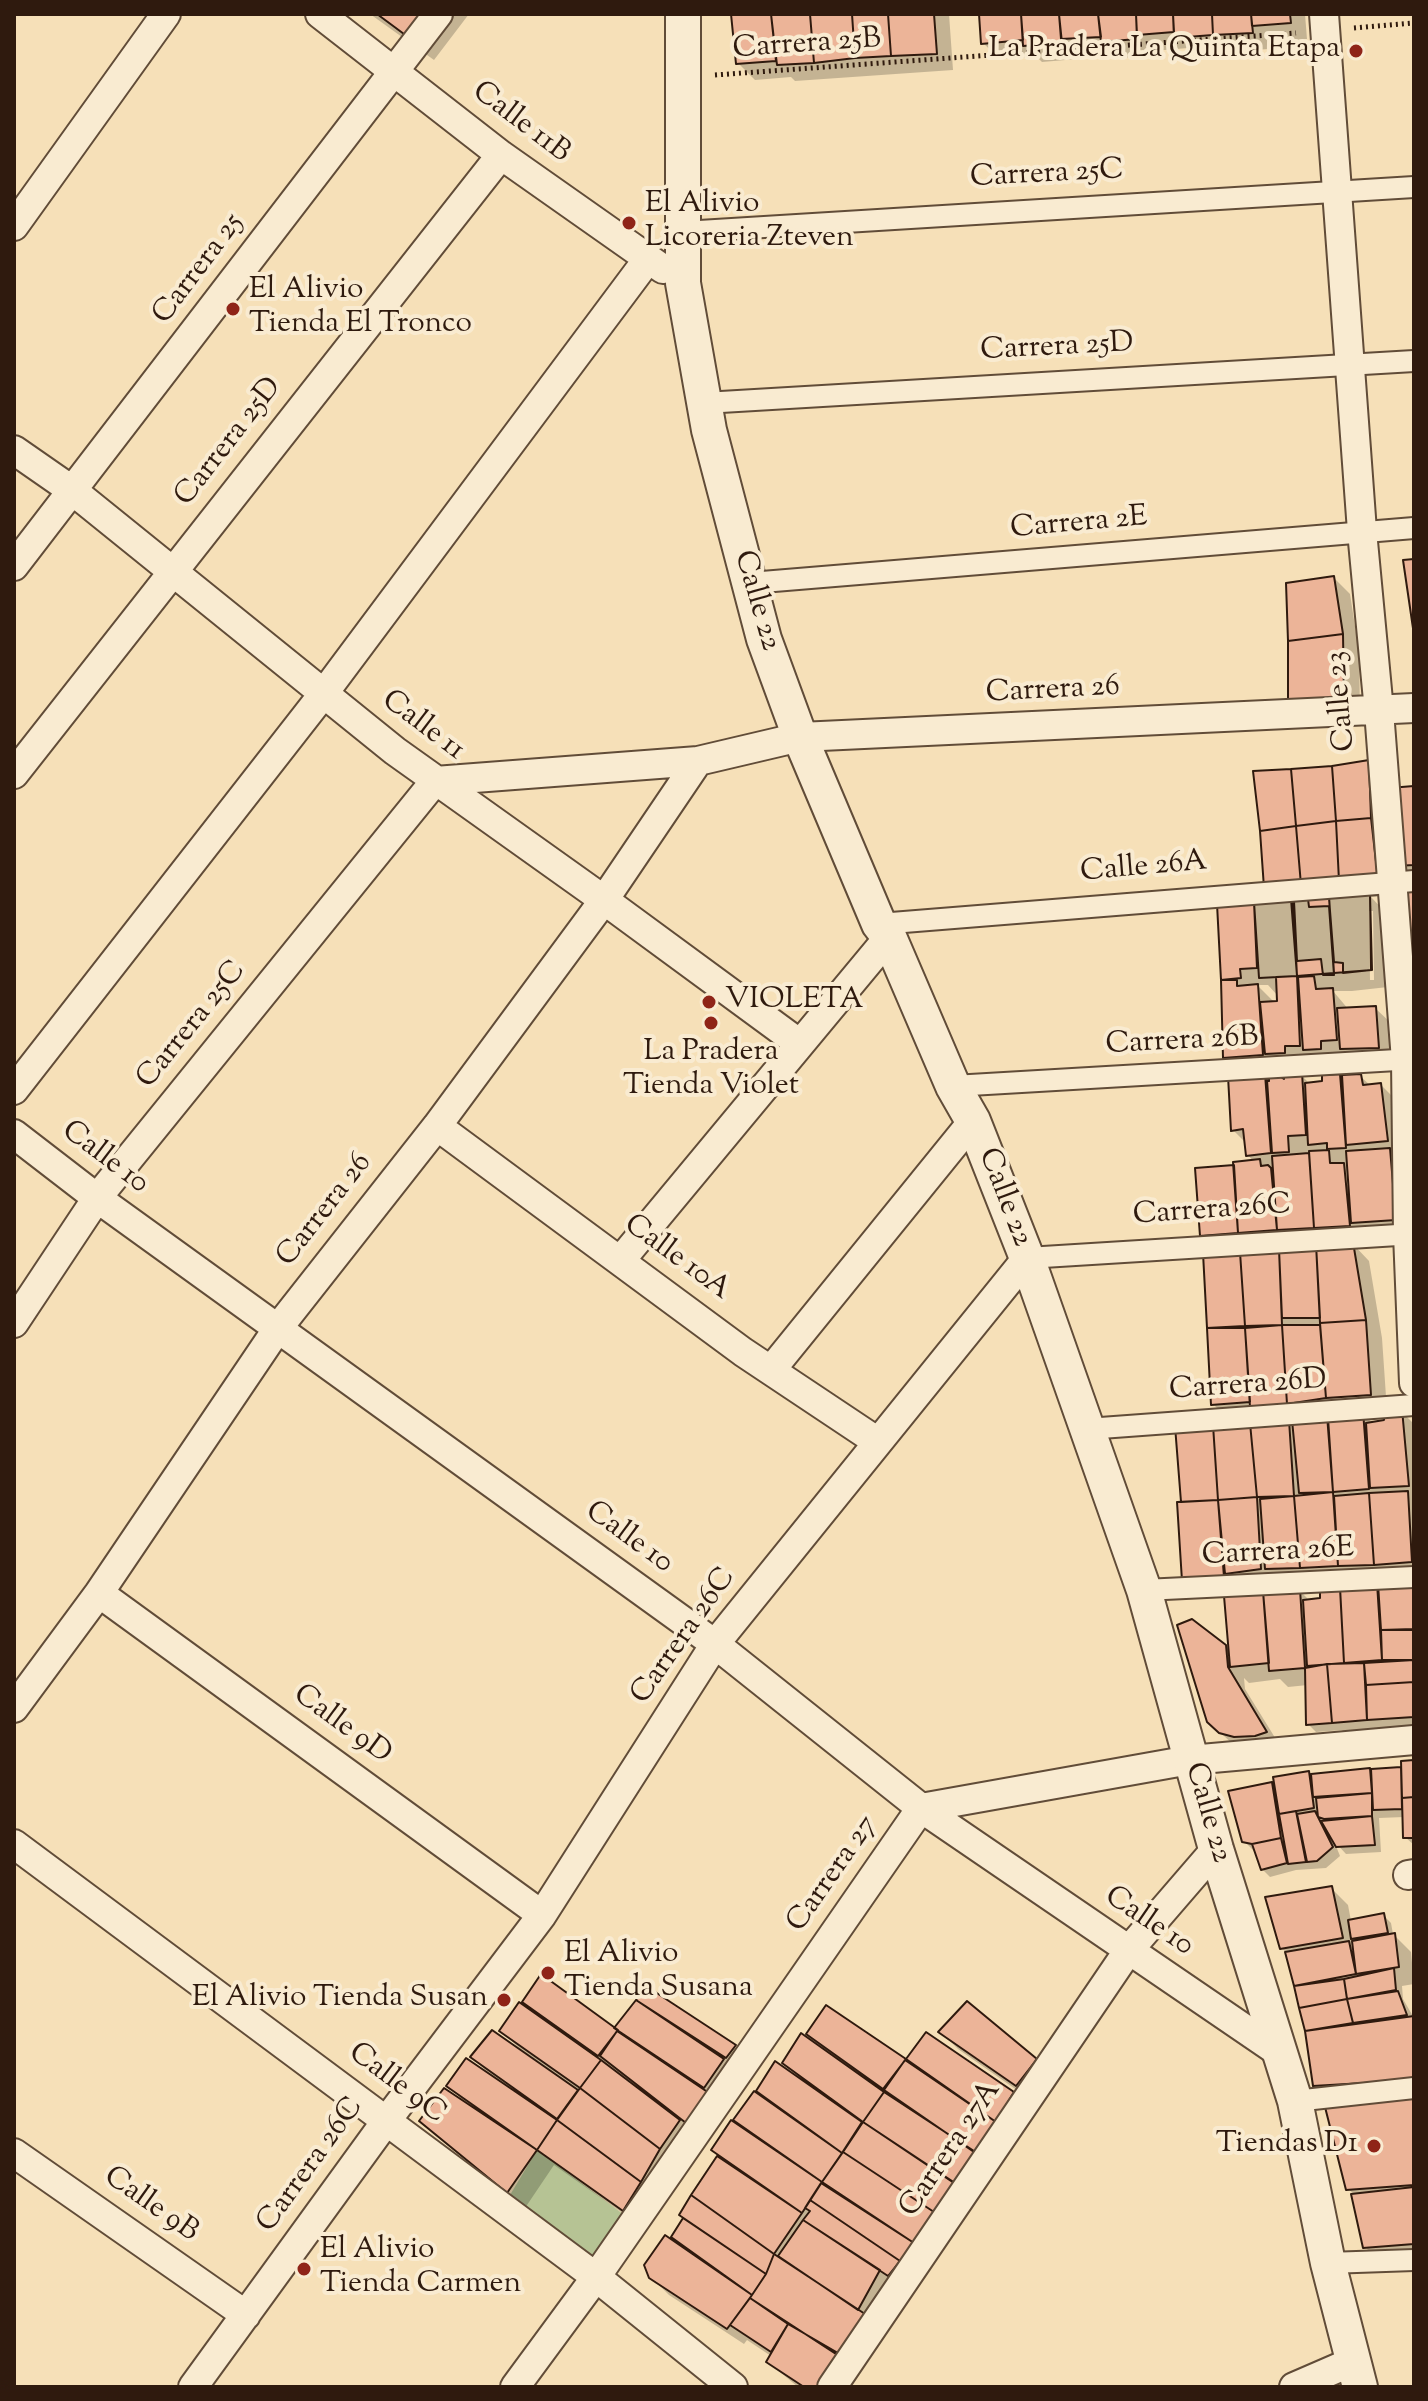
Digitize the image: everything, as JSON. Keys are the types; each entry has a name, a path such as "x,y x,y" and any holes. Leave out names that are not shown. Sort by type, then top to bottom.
{"street":[{"path":"14,226 166,14"},
{"name":"Calle 11B","path":"320,14 501,155 683,283"},
{"name":"Carrera 25","path":"14,566 438,14"},
{"name":"Calle 22","path":"683,14 683,283 709,430 764,639 800,737 953,1086 973,1121 1027,1258 1144,1590 1216,1849 1295,2101 1328,2263 1357,2374"},
{"name":"Calle 23","path":"1325,22 1362,531 1379,711 1403,882 1410,1060 1414,1383"},
{"name":"Carrera 25D","path":"14,774 501,155"},
{"name":"Carrera 25C","path":"683,232 1414,187"},
{"path":"14,1090 324,693 648,259"},
{"name":"Carrera 25D","path":"704,403 1414,361"},
{"name":"Calle 11","path":"14,450 73,491 435,781 800,1044"},
{"name":"Carrera 2E","path":"750,583 1414,528"},
{"name":"Carrera 26","path":"435,781 698,761 800,737 1414,708"},
{"name":"Carrera 26","path":"14,1708 99,1593 278,1328 437,1126 604,900 698,761"},
{"name":"Carrera 25C","path":"14,1323 97,1198 435,781"},
{"name":"Calle 26A","path":"884,930 1403,882"},
{"path":"620,1261 800,1044 884,930"},
{"name":"Carrera 26B","path":"953,1086 1410,1060"},
{"path":"771,1370 973,1121"},
{"name":"Calle 10A","path":"437,1126 771,1370 878,1442"},
{"name":"Calle 10","path":"14,1134 97,1198 715,1644 921,1808 1280,2053"},
{"name":"Carrera 26C","path":"193,2387 387,2120 542,1915 715,1644 1027,1258 1411,1234"},
{"name":"Carrera 26D","path":"1087,1429 1414,1405"},
{"name":"Carrera 26E","path":"1144,1590 1414,1577"},
{"name":"Calle 9D","path":"99,1593 542,1915"},
{"name":"Carrera 27","path":"515,2387 596,2277 921,1808 1190,1760 1414,1740"},
{"name":"Calle 9C","path":"14,1844 596,2277 733,2387"},
{"name":"Carrera 27A","path":"832,2387 1128,1951 1216,1849"},
{"path":"1295,2101 1414,2088"},
{"name":"Calle 9B","path":"14,2153 246,2315"},
{"path":"1328,2263 1414,2260"},
{"path":"1294,2387 1357,2374"}],"path":[{"name":"Carrera 25B","path":"682,77 1325,22 1414,23"}],"green space":[{"path":"537,2150 623,2214 596,2257 507,2200"}],"building":[{"path":"377,14 425,14 408,37"},
{"path":"731,14 771,14 776,61 736,64"},
{"path":"771,14 810,14 814,63 777,65"},
{"path":"810,14 852,14 855,58 814,63"},
{"path":"852,14 888,14 891,56 855,58"},
{"path":"888,14 934,14 937,54 891,56"},
{"path":"979,14 1021,14 1023,40 981,44"},
{"path":"1021,14 1059,14 1062,43 1023,46"},
{"path":"1059,14 1098,14 1101,37 1061,39"},
{"path":"1098,14 1136,14 1137,39 1101,42"},
{"path":"1136,14 1173,14 1174,32 1137,35"},
{"path":"1173,14 1212,14 1213,35 1174,38"},
{"path":"1212,14 1251,14 1253,33 1213,35"},
{"path":"1251,14 1290,14 1291,23 1252,26"},
{"path":"1414,559 1414,635 1403,560"},
{"path":"1334,576 1343,634 1288,641 1286,583"},
{"path":"1343,634 1344,696 1288,703 1288,641"},
{"path":"1369,760 1371,818 1336,821 1332,766"},
{"path":"1332,766 1336,821 1296,826 1291,769"},
{"path":"1291,769 1296,826 1260,831 1253,771"},
{"path":"1414,786 1414,865 1395,866 1389,788"},
{"path":"1371,818 1378,879 1339,881 1336,821"},
{"path":"1336,821 1339,881 1301,885 1296,826"},
{"path":"1296,826 1301,885 1264,888 1260,831"},
{"path":"1414,884 1414,967 1405,968 1395,886"},
{"path":"1370,894 1372,970 1334,973 1329,896"},
{"path":"1370,894 1371,970 1343,973 1343,963 1334,962 1329,898"},
{"path":"1329,896 1334,973 1297,976 1292,897"},
{"path":"1291,899 1297,976 1259,978 1254,902"},
{"path":"1308,899 1309,907 1329,906 1334,975 1323,975 1321,959 1297,961 1294,901"},
{"path":"1293,900 1297,976 1259,978 1254,902"},
{"path":"1254,902 1257,968 1240,969 1241,978 1221,980 1217,904"},
{"path":"1297,976 1300,1046 1285,1046 1285,1053 1265,1054 1260,1002 1277,1001 1276,977"},
{"path":"1314,976 1316,989 1333,988 1337,1040 1321,1041 1321,1049 1303,1050 1298,977"},
{"path":"1221,980 1237,980 1237,986 1258,984 1263,1055 1223,1058"},
{"path":"1376,1006 1379,1048 1340,1049 1337,1008"},
{"path":"1284,1073 1302,1073 1306,1135 1288,1136 1289,1152 1272,1153 1267,1080 1269,1077 1284,1079"},
{"path":"1265,1074 1271,1153 1246,1156 1243,1129 1231,1131 1228,1076"},
{"path":"1340,1074 1346,1148 1327,1149 1327,1143 1308,1145 1305,1083 1322,1081 1322,1075"},
{"path":"1361,1074 1363,1085 1381,1083 1388,1141 1346,1145 1342,1075"},
{"path":"1390,1148 1396,1220 1351,1223 1346,1151"},
{"path":"1329,1150 1330,1163 1344,1163 1350,1226 1314,1228 1309,1151"},
{"path":"1309,1153 1314,1228 1277,1230 1272,1156"},
{"path":"1260,1159 1261,1166 1271,1168 1277,1230 1238,1233 1233,1162"},
{"path":"1234,1165 1238,1233 1200,1236 1195,1168"},
{"path":"1353,1242 1366,1320 1320,1323 1316,1244"},
{"path":"1316,1244 1320,1318 1282,1318 1279,1249"},
{"path":"1279,1249 1282,1325 1245,1326 1240,1252"},
{"path":"1240,1252 1245,1326 1207,1328 1203,1253"},
{"path":"1366,1320 1371,1395 1326,1398 1320,1323"},
{"path":"1282,1325 1320,1325 1326,1398 1287,1404"},
{"path":"1282,1325 1287,1404 1250,1407 1245,1328"},
{"path":"1207,1328 1245,1328 1250,1402 1211,1405"},
{"path":"1402,1409 1409,1486 1370,1488 1366,1423 1384,1420 1385,1410"},
{"path":"1363,1411 1369,1489 1333,1492 1327,1415"},
{"path":"1328,1418 1333,1492 1299,1493 1292,1420"},
{"path":"1289,1420 1294,1496 1257,1497 1250,1423"},
{"path":"1250,1423 1257,1497 1218,1500 1213,1425"},
{"path":"1213,1425 1218,1500 1181,1502 1175,1426"},
{"path":"1408,1491 1412,1562 1374,1565 1369,1493"},
{"path":"1333,1492 1338,1566 1300,1568 1294,1496"},
{"path":"1369,1493 1374,1565 1338,1566 1334,1496"},
{"path":"1294,1496 1300,1568 1265,1569 1260,1499"},
{"path":"1257,1497 1261,1569 1225,1574 1218,1500"},
{"path":"1218,1500 1224,1577 1182,1581 1177,1502"},
{"path":"1414,1580 1414,1629 1381,1630 1378,1584"},
{"path":"1377,1583 1382,1660 1344,1663 1340,1587"},
{"path":"1340,1588 1344,1663 1307,1666 1303,1600 1320,1598 1320,1591"},
{"path":"1300,1589 1305,1668 1269,1671 1263,1591"},
{"path":"1263,1591 1269,1663 1230,1667 1224,1596"},
{"path":"1192,1619 1226,1645 1228,1667 1267,1732 1234,1737 1219,1733 1207,1722 1177,1625"},
{"path":"1381,1630 1414,1630 1414,1660 1382,1660"},
{"path":"1414,1660 1414,1682 1366,1685 1364,1663"},
{"path":"1364,1663 1367,1720 1332,1723 1327,1664"},
{"path":"1327,1664 1332,1723 1306,1725 1305,1668"},
{"path":"1414,1682 1414,1717 1367,1720 1366,1685"},
{"path":"1414,1760 1414,1797 1402,1798 1401,1761"},
{"path":"1401,1767 1402,1809 1373,1810 1371,1769"},
{"path":"1370,1768 1372,1793 1313,1797 1311,1774"},
{"path":"1309,1771 1314,1808 1279,1814 1273,1777"},
{"path":"1272,1782 1281,1838 1252,1844 1242,1842 1228,1791"},
{"path":"1372,1793 1372,1816 1318,1817 1316,1798"},
{"path":"1414,1797 1414,1838 1403,1838 1402,1798"},
{"path":"1296,1811 1306,1862 1288,1864 1279,1814"},
{"path":"1315,1811 1333,1847 1317,1861 1307,1862 1297,1814"},
{"path":"1372,1816 1375,1845 1336,1847 1321,1821"},
{"path":"1281,1838 1287,1863 1261,1870 1252,1844"},
{"path":"1332,1886 1343,1938 1280,1949 1265,1897"},
{"path":"1384,1913 1388,1933 1351,1939 1348,1920"},
{"path":"1395,1933 1399,1967 1356,1974 1352,1941"},
{"path":"1349,1941 1356,1974 1294,1986 1285,1952"},
{"path":"1394,1968 1396,1990 1347,1999 1344,1979"},
{"path":"541,1974 618,2030 598,2056 522,2002"},
{"path":"1344,1979 1347,1999 1299,2008 1294,1986"},
{"path":"646,1986 736,2045 726,2058 636,2000"},
{"path":"1398,1991 1407,2015 1353,2023 1347,1999"},
{"path":"1347,1999 1353,2023 1305,2031 1299,2008"},
{"path":"636,2000 724,2059 704,2088 614,2028"},
{"path":"967,2001 1037,2059 1016,2086 938,2032"},
{"path":"519,2002 601,2060 580,2088 499,2031"},
{"path":"826,2005 906,2059 883,2089 806,2034"},
{"path":"1414,2016 1414,2080 1313,2086 1305,2031"},
{"path":"492,2030 578,2090 557,2119 470,2057"},
{"path":"617,2031 709,2093 686,2123 600,2056"},
{"path":"926,2032 1014,2092 996,2122 906,2059"},
{"path":"801,2033 884,2092 863,2122 782,2063"},
{"path":"466,2058 557,2120 537,2150 446,2086"},
{"path":"601,2060 680,2120 660,2149 580,2088"},
{"path":"905,2060 996,2122 974,2152 884,2090"},
{"path":"775,2061 862,2122 842,2153 756,2091"},
{"path":"444,2088 537,2150 507,2193 419,2121"},
{"path":"580,2088 660,2149 641,2182 557,2120"},
{"path":"754,2091 842,2153 822,2182 733,2120"},
{"path":"884,2092 977,2153 955,2183 863,2122"},
{"name":"Tiendas D1","path":"1414,2097 1414,2185 1346,2190 1325,2107"},
{"path":"557,2120 641,2182 623,2211 537,2150"},
{"path":"731,2120 822,2182 802,2213 711,2150"},
{"path":"863,2122 954,2183 934,2212 843,2152"},
{"path":"843,2152 934,2212 914,2243 822,2182"},
{"path":"717,2156 802,2213 774,2254 691,2195"},
{"path":"821,2183 914,2243 900,2261 810,2200"},
{"path":"1414,2187 1414,2244 1363,2248 1351,2194"},
{"path":"691,2195 774,2254 766,2274 679,2215"},
{"path":"810,2200 900,2261 888,2276 803,2220 810,2211 805,2208"},
{"path":"683,2218 766,2274 752,2295 671,2237"},
{"path":"803,2220 880,2270 858,2310 778,2256"},
{"path":"665,2235 752,2295 727,2329 649,2278 644,2265"},
{"path":"774,2254 865,2314 839,2356 750,2298 766,2274"},
{"path":"750,2298 788,2324 771,2352 730,2325"},
{"path":"788,2324 838,2353 817,2387 804,2387 766,2362"}],"place":[{"name":"La Pradera La Quinta Etapa","path":"1356,51"},
{"name":"El Alivio Licoreria Zteven","path":"629,223"},
{"name":"El Alivio Tienda El Tronco","path":"233,309"},
{"name":"VIOLETA","path":"709,1002"},
{"name":"La Pradera Tienda Violet","path":"711,1023"},
{"name":"El Alivio Tienda Susana","path":"548,1973"},
{"name":"El Alivio Tienda Susan","path":"504,2000"},
{"name":"Tiendas D1","path":"1374,2146"},
{"name":"El Alivio Tienda Carmen","path":"304,2269"}]}
